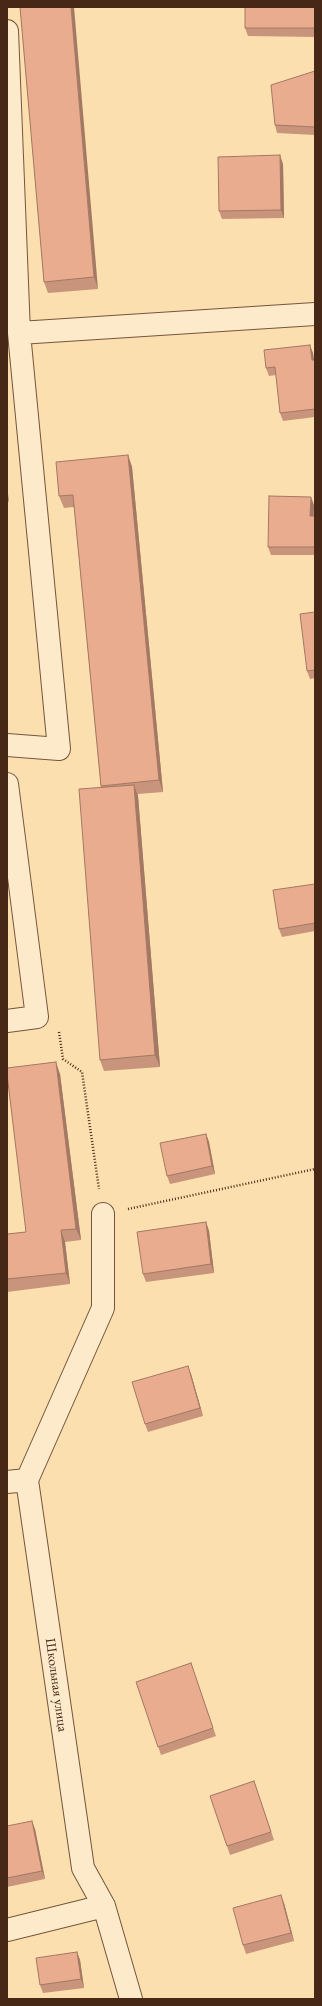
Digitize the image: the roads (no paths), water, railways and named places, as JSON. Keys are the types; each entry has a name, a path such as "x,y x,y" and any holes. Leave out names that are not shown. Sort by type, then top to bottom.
{"street":[{"path":"7,31 11,207 19,333 59,749 7,745"},
{"path":"19,333 315,314"},
{"path":"7,784 37,1017 7,1021"},
{"path":"17,1481 103,1308 103,1214"},
{"name":"Школьная улица","path":"17,1481 83,1868 104,1906 131,1999"},
{"path":"7,1930 104,1906"}]}
